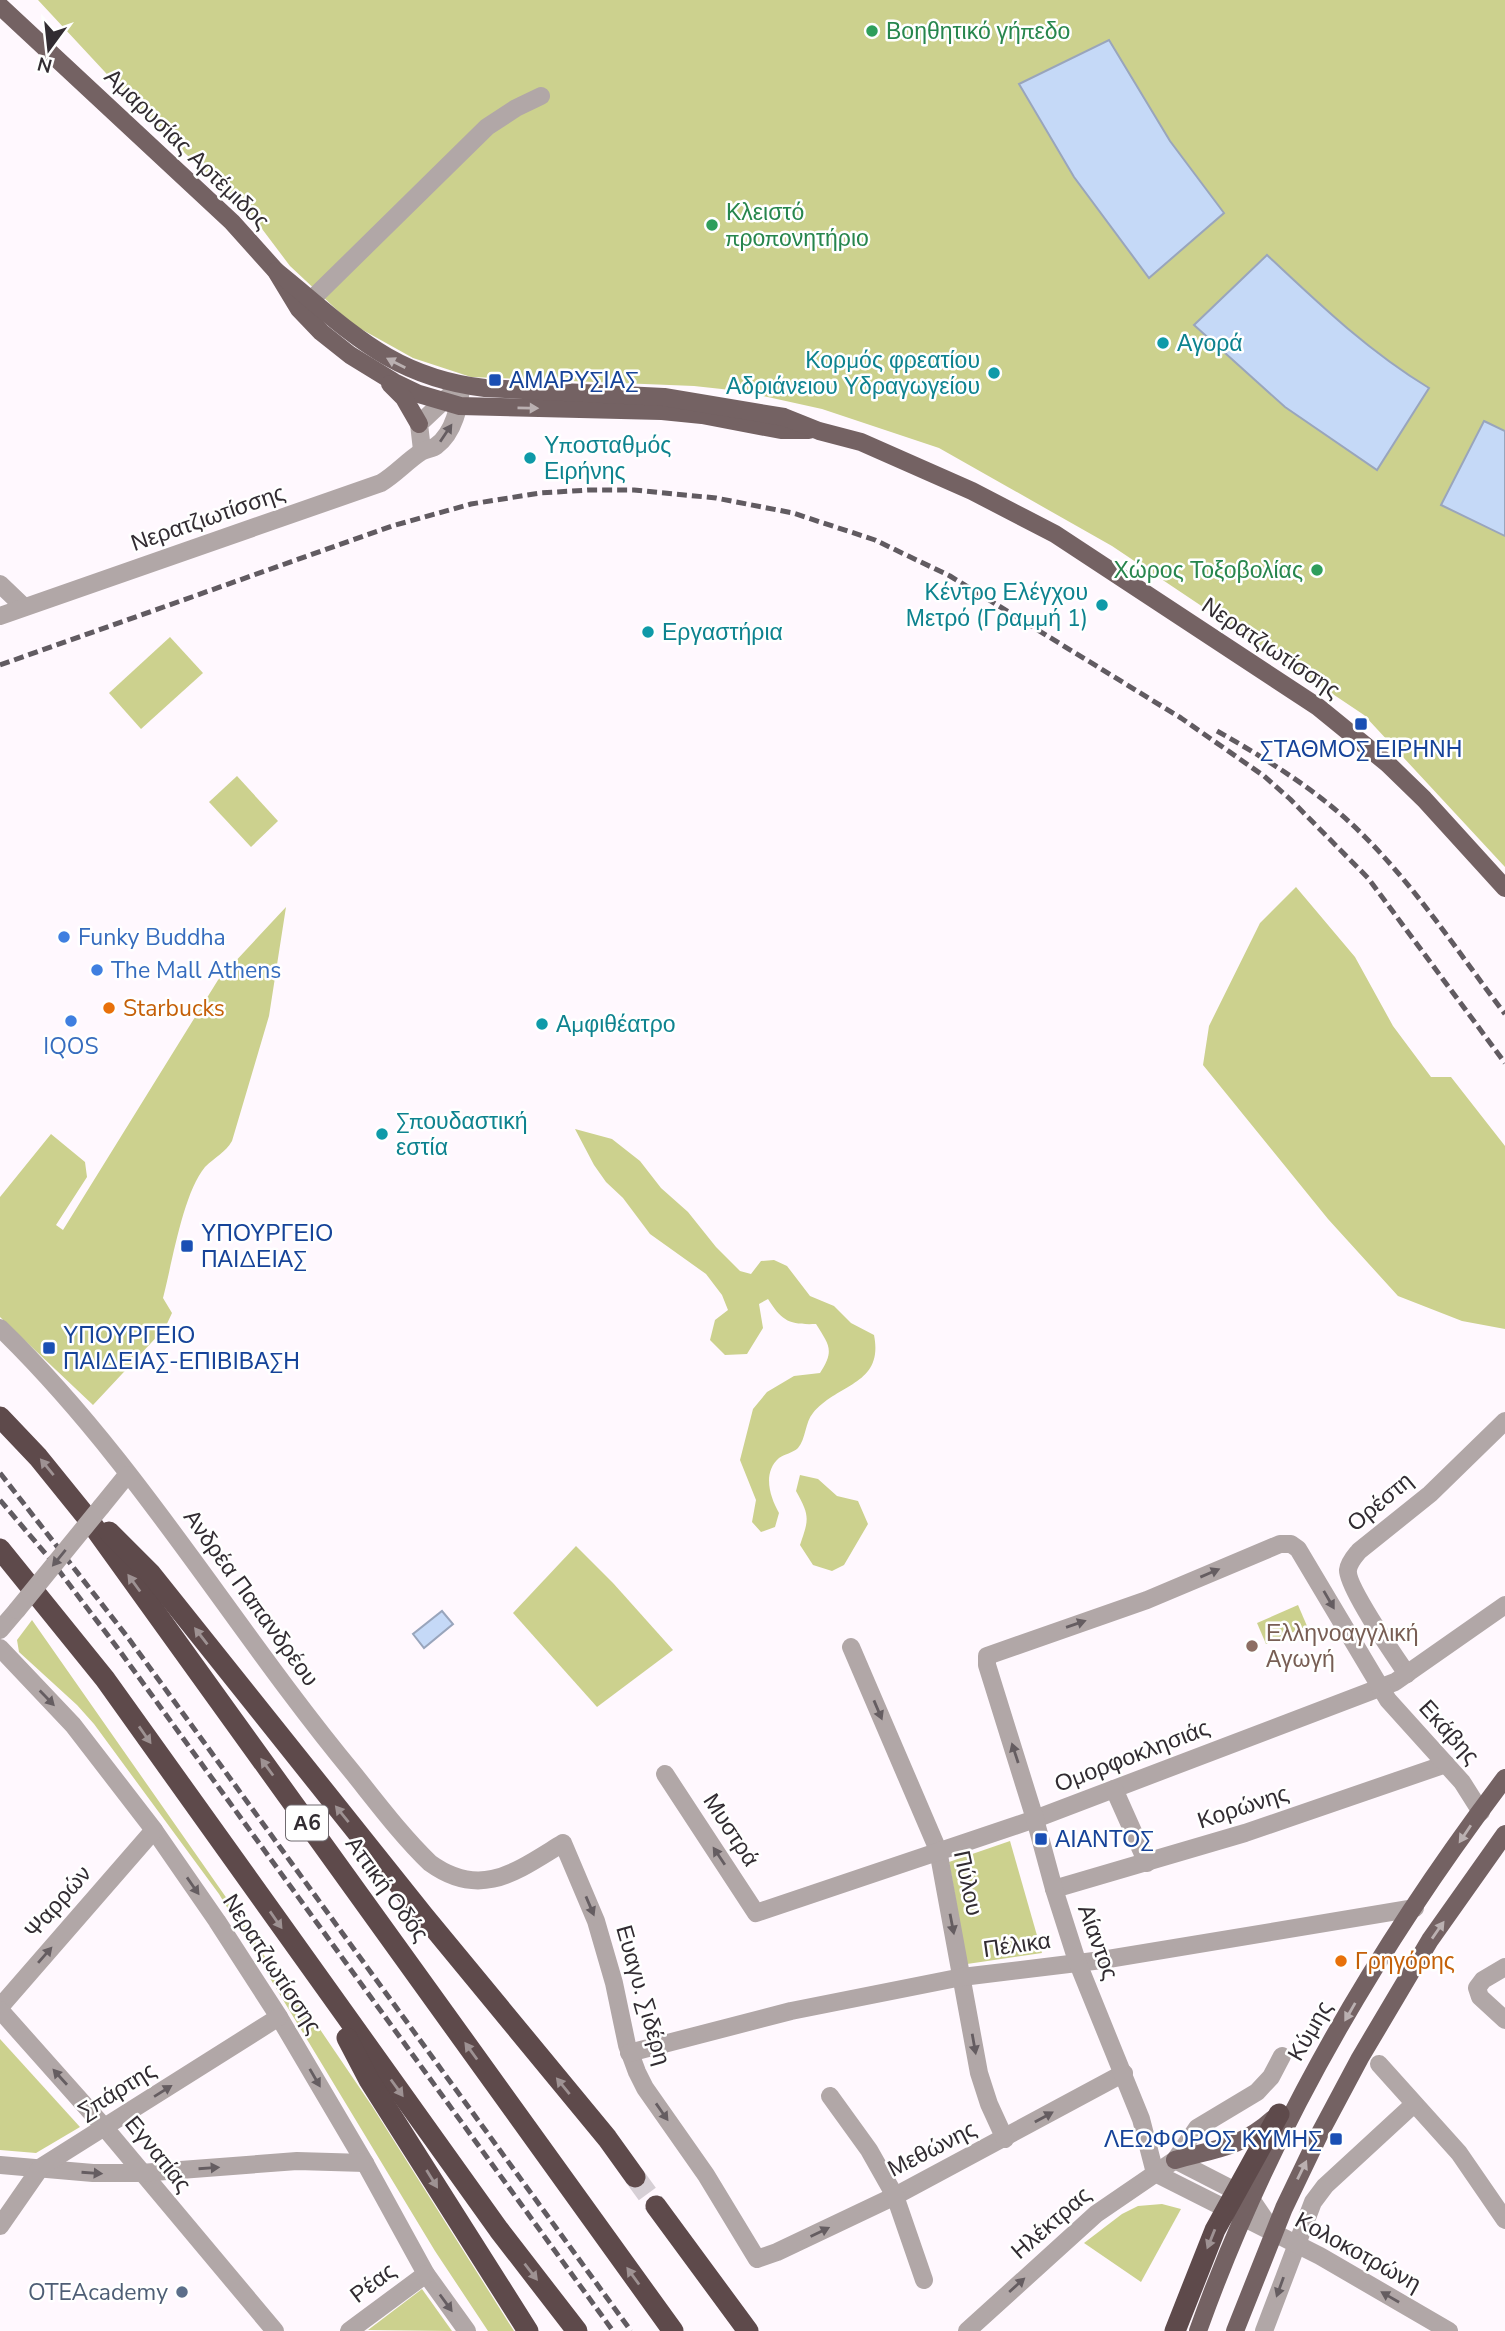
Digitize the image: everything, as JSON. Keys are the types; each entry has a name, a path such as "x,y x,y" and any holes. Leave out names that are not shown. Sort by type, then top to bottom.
{"highway":[{"name":"Αττική Οδός","path":"0,1417 95,1514 673,2331"},
{"path":"95,1514 151,1574 432,1927 607,2138 635,2177"},
{"path":"0,1549 105,1679 499,2230 577,2331"},
{"path":"314,1973 369,2080 528,2331"},
{"path":"1175,2331 1215,2230 1238,2204 1279,2114"},
{"path":"656,2206 748,2331"}],"main road":[{"name":"Αμαρυσίας Αρτέμιδος","path":"0,6 232,222 276,271 351,334 384,356 425,375 461,385"},
{"name":"Αμαρυσίας Αρτέμιδος","path":"276,271 299,309 339,347"},
{"name":"Νερατζιωτίσσης","path":"339,347 377,372 419,394 452,404 662,411 702,415 781,430 819,430"},
{"path":"377,372 404,398 419,424"},
{"name":"Νερατζιωτίσσης","path":"461,385 664,397 784,417 896,456 1009,509 1077,548 1318,708 1388,764 1424,799 1505,888"},
{"name":"Κύμης","path":"1198,2331 1238,2204 1270,2154 1384,1954 1505,1778"},
{"path":"1235,2331 1283,2208 1360,2058 1430,1940 1505,1834"},
{"path":"1175,2160 1227,2148 1245,2140 1279,2114 1316,2070"}],"street":[{"path":"312,300 487,127 541,96"},
{"name":"Νερατζιωτίσσης","path":"0,617 371,488 393,476 422,450 435,447 442,439 452,404 461,385"},
{"name":"Νερατζιωτίσσης","path":"419,424 452,404"},
{"path":"419,424 422,450"},
{"path":"0,584 24,607"},
{"name":"Ανδρέα Παπανδρέου","path":"0,1328 79,1412 173,1529 306,1716 416,1850 442,1872 455,1879 471,1882 506,1876 564,1843"},
{"name":"Ορέστη","path":"1408,1674 1389,1650 1352,1584 1348,1569 1359,1551 1430,1494 1505,1421"},
{"path":"0,1630 127,1475"},
{"name":"Αίαντος","path":"1155,2173 1142,2119 1077,1961 987,1665 987,1656 1147,1600 1280,1544 1291,1544"},
{"name":"Εκάβης","path":"1291,1544 1298,1549 1380,1686 1412,1728 1462,1782 1481,1812"},
{"name":"Ομορφοκλησιάς","path":"756,1913 1035,1819 1380,1686 1408,1674 1505,1605"},
{"name":"Πύλου","path":"851,1647 938,1850 979,2073 1005,2139"},
{"name":"Νερατζιωτίσσης","path":"0,1648 73,1725 154,1830 279,2017 365,2163 426,2274 467,2331"},
{"name":"Κορώνης","path":"1054,1889 1245,1833 1446,1764"},
{"name":"Μυστρά","path":"665,1774 756,1913"},
{"path":"1114,1789 1147,1863"},
{"name":"Ψαρρών","path":"0,2008 154,1830"},
{"name":"Ευαγυ. Σιδέρη","path":"564,1843 597,1921 629,2053 645,2088 706,2175 757,2259"},
{"name":"Πέλικα","path":"629,2053 786,2012 962,1977 1102,1960 1415,1908"},
{"path":"1505,1967 1483,1980 1477,1988 1480,1997 1505,2020"},
{"name":"Εγνατίας","path":"0,2008 105,2128 275,2331"},
{"name":"Σπάρτης","path":"0,2226 41,2167 279,2017"},
{"path":"1238,2204 1175,2160 1197,2128 1250,2097 1264,2085 1282,2056"},
{"path":"1379,2064 1459,2152 1505,2220"},
{"name":"Μεθώνης","path":"757,2259 895,2196 1124,2073"},
{"path":"830,2095 862,2140 895,2196 924,2280"},
{"path":"1264,2331 1313,2202 1325,2186 1414,2104"},
{"name":"Ηλέκτρας","path":"967,2331 1096,2214 1175,2160"},
{"path":"0,2165 93,2173 141,2173 297,2161 365,2163"},
{"path":"1155,2173 1238,2204"},
{"name":"Κολοκοτρώνη","path":"1238,2204 1274,2233 1449,2331"},
{"name":"Ρέας","path":"349,2331 426,2274"}],"green space":[{"path":"38,0 1505,0 1505,867 1364,715 1112,546 939,448 822,409 740,391 694,386 471,377 413,358 352,324 290,266 247,209 157,128"},
{"path":"170,637 203,673 141,729 109,693"},
{"path":"237,776 278,821 251,847 209,802"},
{"path":"1296,887 1355,957 1393,1026 1431,1077 1451,1077 1505,1146 1505,1329 1462,1321 1398,1296 1328,1219 1203,1065 1209,1026 1260,923"},
{"path":"286,907 269,1016 232,1141 205,1167 184,1211 163,1298 172,1313 165,1328 93,1405 0,1317 0,1197 51,1134 85,1162 87,1177 56,1225 63,1230 218,980"},
{"path":"575,1129 612,1139 640,1161 661,1188 688,1212 716,1247 740,1271 751,1274 761,1261 774,1260 787,1266 810,1296 834,1306 851,1323 874,1335 875,1351 866,1374 823,1403 808,1421 798,1448 774,1464 769,1485 779,1513 775,1527 761,1532 752,1522 756,1500 740,1460 753,1409 767,1392 794,1376 820,1373 828,1359 827,1343 816,1324 799,1324 787,1320 768,1299 759,1304 763,1328 747,1354 725,1355 710,1340 715,1320 728,1310 722,1295 706,1274 650,1234 623,1198 606,1182"},
{"path":"800,1475 818,1479 837,1496 858,1501 868,1524 844,1565 832,1571 813,1565 800,1545 807,1518 796,1491"},
{"path":"576,1546 673,1650 597,1707 513,1613"},
{"path":"1298,1605 1307,1626 1266,1644 1257,1623"},
{"path":"32,1620 237,1913 291,1997 296,1994 372,2106 514,2331 488,2331 435,2251 219,1894 94,1724 19,1652 17,1640"},
{"path":"1010,1841 1042,1953 967,1964 949,1862"},
{"path":"0,2039 80,2127 36,2153 0,2150"},
{"path":"1162,2204 1181,2209 1141,2282 1084,2243 1122,2214 1138,2206"},
{"path":"422,2289 452,2331 368,2330"}],"water":[{"path":"1109,40 1170,141 1224,213 1149,278 1074,177 1019,84"},
{"path":"1267,255 1364,342 1429,388 1377,470 1285,407 1194,325"},
{"path":"1484,421 1505,431 1505,536 1441,505"},
{"path":"442,1611 453,1624 424,1648 413,1634"}],"tunnel":[{"path":"635,2177 656,2206"}],"railway":[{"path":"0,665 392,526 471,504 540,493 634,490 716,498 793,513 875,540 950,576 1181,718 1264,776 1368,878 1505,1063"},
{"path":"1217,731 1295,779 1349,821 1421,901 1505,1014"},
{"path":"0,1473 129,1639 631,2331"},
{"path":"0,1500 50,1559 119,1650 613,2331"}],"place":[{"name":"Βοηθητικό γήπεδο","path":"872,31"},
{"name":"Κλειστό προπονητήριο","path":"712,225"},
{"name":"Αγορά","path":"1163,343"},
{"name":"Κορμός φρεατίου Αδριάνειου Υδραγωγείου","path":"994,373"},
{"name":"ΑΜΑΡΥΣΙΑΣ","path":"495,380"},
{"name":"Υποσταθμός Ειρήνης","path":"530,458"},
{"name":"Χώρος Τοξοβολίας","path":"1317,570"},
{"name":"Κέντρο Ελέγχου Μετρό (Γραμμή 1)","path":"1102,605"},
{"name":"Εργαστήρια","path":"648,632"},
{"name":"ΣΤΑΘΜΟΣ ΕΙΡΗΝΗ","path":"1361,724"},
{"name":"Funky Buddha","path":"64,937"},
{"name":"The Mall Athens","path":"97,970"},
{"name":"Starbucks","path":"109,1008"},
{"name":"IQOS","path":"71,1021"},
{"name":"Αμφιθέατρο","path":"542,1024"},
{"name":"Σπουδαστική εστία","path":"382,1134"},
{"name":"ΥΠΟΥΡΓΕΙΟ ΠΑΙΔΕΙΑΣ","path":"187,1246"},
{"name":"ΥΠΟΥΡΓΕΙΟ ΠΑΙΔΕΙΑΣ-ΕΠΙΒΙΒΑΣΗ","path":"49,1348"},
{"name":"Ελληνοαγγλική Αγωγή","path":"1252,1646"},
{"name":"ΑΙΑΝΤΟΣ","path":"1041,1839"},
{"name":"Γρηγόρης","path":"1341,1961"},
{"name":"ΛΕΩΦΟΡΟΣ ΚΥΜΗΣ","path":"1336,2139"},
{"name":"OTEAcademy","path":"182,2292"}]}
